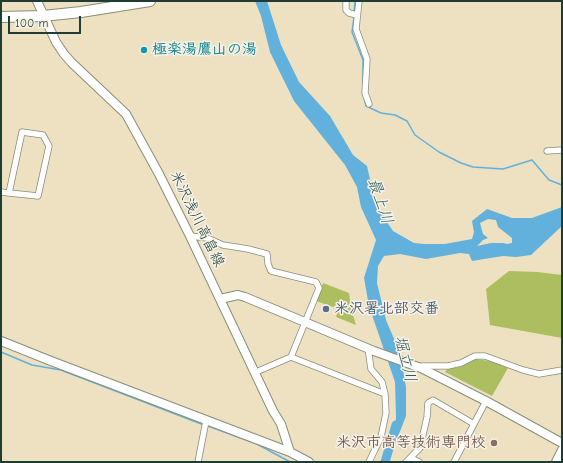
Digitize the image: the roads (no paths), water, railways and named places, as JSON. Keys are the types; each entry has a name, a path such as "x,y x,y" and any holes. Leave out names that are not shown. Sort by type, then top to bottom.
{"highway":[{"path":"1,17 43,16 150,1"}],"street":[{"name":"米沢浅川高畠線","path":"37,1 56,42 67,58 126,114 159,174 256,372 273,411 281,424 290,452"},
{"path":"346,1 346,10 354,15"},
{"path":"358,1 354,15 356,32 367,59 365,93 369,104"},
{"path":"1,192 9,193 38,196 49,146 43,135 22,132 9,193"},
{"path":"546,151 562,150"},
{"path":"190,236 207,238 223,245 267,254 271,272 316,282 319,288 304,321 291,357"},
{"path":"220,299 238,295 245,297 371,350 421,368 486,401 562,443"},
{"path":"1,341 290,452 309,462"},
{"path":"369,462 381,437 386,413 385,394 382,382 371,368 371,350"},
{"path":"421,368 422,366 448,366 461,363 475,356 485,356 523,370 539,374 562,370"},
{"path":"256,372 291,357 385,394"},
{"path":"406,462 420,448 427,417 428,403 433,400 474,424"},
{"path":"454,462 486,401"},
{"path":"198,462 206,421"},
{"path":"556,462 562,450"},
{"path":"411,458 419,462"}],"water":[{"path":"255,1 267,1 281,45 299,82 330,116 353,155 367,166 376,206 393,231 414,243 445,244 472,239 474,232 472,221 487,209 512,218 532,218 562,207 562,226 531,255 516,257 503,256 472,261 469,254 460,253 426,259 400,254 384,256 378,266 377,283 386,320 400,353 406,387 406,416 392,452 396,417 395,382 369,306 364,278 376,240 361,207 357,187 345,165 294,101 270,52 261,16","holes":["488,219 496,220 498,227 512,238 512,243 491,243 477,246 483,240 488,238 483,234 480,223"]}],"waterway":[{"path":"354,13 355,1"},
{"path":"354,17 352,32 363,60 363,83"},
{"path":"364,97 366,106 381,113 395,115 407,121 415,135 439,152 461,163 473,167 503,169 532,160 549,180 562,185"},
{"path":"1,352 32,365 61,370 204,425"},
{"name":"堀立川","path":"385,462 396,425"},
{"path":"208,426 257,444 290,462"}],"place":[{"name":"極楽湯鷹山の湯","path":"144,50"},
{"name":"米沢署北部交番","path":"326,309"},
{"name":"米沢市高等技術専門校","path":"494,443"}],"water label":[{"name":"最上川","path":"380,201"}]}
